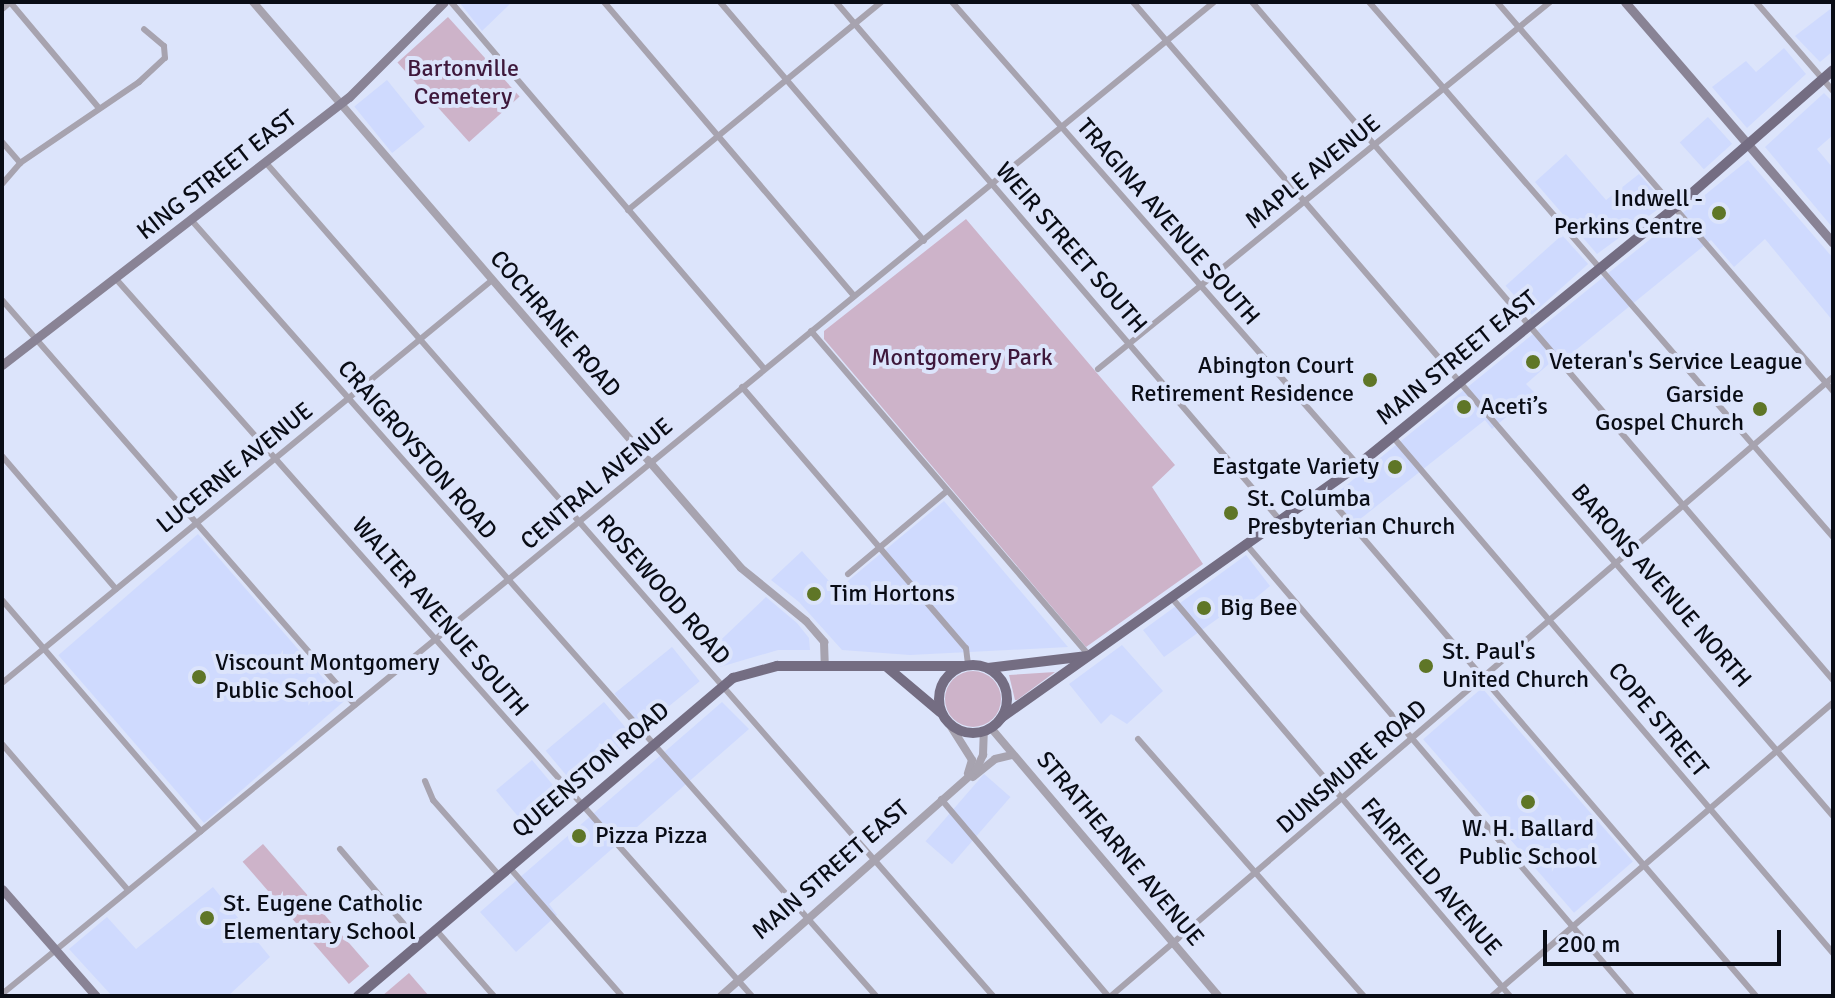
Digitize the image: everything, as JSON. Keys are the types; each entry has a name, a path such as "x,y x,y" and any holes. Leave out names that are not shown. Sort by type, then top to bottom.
{"main road":[{"name":"KING STREET EAST","path":"2,365 267,164 391,61 444,2"},
{"path":"1625,2 1833,243"},
{"name":"MAIN STREET EAST","path":"1001,718 1358,465 1676,207 1833,70"},
{"name":"MAIN STREET EAST","path":"987,668 1089,655"},
{"name":"QUEENSTON ROAD","path":"358,996 721,685 762,668 888,668 908,662 966,666"},
{"path":"888,668 942,714 950,725 966,733 987,730 1001,718 1006,692 987,668 966,666 943,681 938,697 942,714"},
{"path":"2,889 96,996"}],"street":[{"path":"2,8 9,2 98,107"},
{"name":"COCHRANE ROAD","path":"253,2 741,568 806,621 824,642 825,666"},
{"path":"451,2 764,369"},
{"path":"604,2 854,296"},
{"path":"720,2 924,241"},
{"name":"WEIR STREET SOUTH","path":"836,2 1279,519"},
{"path":"628,210 881,2"},
{"name":"TRAGINA AVENUE SOUTH","path":"952,2 1358,465"},
{"name":"BARONS AVENUE NORTH","path":"1133,2 1462,380 1833,816"},
{"name":"CENTRAL AVENUE","path":"2,994 764,369 993,186 1214,2"},
{"path":"1252,2 1833,680"},
{"path":"1369,2 1833,537"},
{"path":"1497,2 1833,391"},
{"name":"MAPLE AVENUE","path":"1098,369 1550,2"},
{"path":"1756,2 1833,91"},
{"path":"2,184 20,163 165,58 164,46 144,29"},
{"path":"2,142 20,163"},
{"name":"ROSEWOOD ROAD","path":"267,164 993,996"},
{"name":"CRAIGROYSTON ROAD","path":"193,222 876,996"},
{"name":"WALTER AVENUE SOUTH","path":"116,279 752,996"},
{"name":"LUCERNE AVENUE","path":"2,683 491,281"},
{"path":"2,300 355,705"},
{"path":"811,331 1089,655"},
{"name":"DUNSMURE ROAD","path":"1109,996 1174,944 1833,377"},
{"path":"742,387 966,648 966,666"},
{"name":"COPE STREET","path":"1393,437 1833,953"},
{"path":"2,456 116,589"},
{"path":"1322,490 1756,996"},
{"path":"848,574 947,491"},
{"path":"1245,543 1632,996"},
{"name":"FAIRFIELD AVENUE","path":"1171,597 1510,996"},
{"path":"2,600 201,831"},
{"path":"1492,996 1833,703"},
{"path":"950,725 972,760 964,778"},
{"name":"MAIN STREET EAST","path":"721,996 980,762 987,730"},
{"name":"STRATHEARNE AVENUE","path":"987,730 1013,755 1218,996"},
{"path":"1138,739 1200,812 1259,871 1364,996"},
{"path":"2,744 128,890"},
{"path":"964,778 977,775 1000,756 1013,755"},
{"path":"425,781 433,800 499,875"},
{"path":"941,799 1109,996"},
{"path":"340,849 420,943"},
{"path":"509,867 622,996"},
{"path":"436,930 494,996"}],"shaded area":[{"path":"459,2 512,2 482,31"},
{"path":"1833,7 1833,51 1820,62 1795,36"},
{"path":"1784,48 1806,74 1747,128 1712,87 1746,61 1756,72"},
{"path":"387,80 425,127 392,153 354,106"},
{"path":"1824,93 1833,102 1833,135 1817,149 1833,168 1833,228 1765,147"},
{"path":"1708,117 1732,144 1704,169 1680,142"},
{"path":"1566,154 1606,200 1639,174 1662,200 1661,207 1597,254 1535,182"},
{"path":"1748,160 1833,258 1833,321 1765,239 1734,267 1711,240 1555,367 1550,363 1526,384 1535,393 1492,429 1485,420 1354,524 1333,496"},
{"path":"1562,235 1588,264 1532,315 1506,286"},
{"path":"944,501 1068,647 910,655 842,650 799,602 771,580 802,551 837,590"},
{"name":"Viscount Montgomery Public School","path":"198,534 344,702 204,823 58,655"},
{"path":"1246,555 1270,586 1239,612 1234,607 1164,657 1143,630"},
{"path":"766,597 797,623 809,638 810,650 778,650 720,667 707,653"},
{"path":"1122,645 1163,691 1127,724 1111,714 1101,724 1069,684"},
{"path":"672,647 700,681 642,728 614,694"},
{"name":"W. H. Ballard Public School","path":"1482,688 1633,862 1574,913 1423,739"},
{"path":"604,702 635,739 577,788 546,751"},
{"path":"722,702 749,729 549,904 557,915 516,952 480,912"},
{"path":"532,760 563,797 527,827 496,790"},
{"path":"984,774 1010,797 952,864 926,841"},
{"name":"St. Eugene Catholic Elementary School","path":"213,887 270,957 228,996 112,996 69,949 107,917 136,949"}],"green space":[{"name":"Bartonville Cemetery","path":"448,17 520,97 469,142 397,63"},
{"name":"Montgomery Park","path":"966,219 1175,465 1152,487 1203,564 1086,647 824,339 824,331"},
{"path":"973,671 993,679 1001,699 993,719 973,727 953,719 945,699 953,679"},
{"path":"1055,672 1017,700 1015,700 1009,675"},
{"path":"263,844 369,966 349,984 243,862"},
{"path":"409,973 429,996 382,996"}],"place":[{"name":"Indwell - Perkins Centre","path":"1719,213"},
{"name":"Veteran's Service League","path":"1533,362"},
{"name":"Abington Court Retirement Residence","path":"1370,380"},
{"name":"Aceti’s","path":"1464,407"},
{"name":"Garside Gospel Church","path":"1760,409"},
{"name":"Eastgate Variety","path":"1395,467"},
{"name":"St. Columba Presbyterian Church","path":"1231,513"},
{"name":"Tim Hortons","path":"814,594"},
{"name":"Big Bee","path":"1204,608"},
{"name":"St. Paul's United Church","path":"1426,666"},
{"name":"Viscount Montgomery Public School","path":"199,677"},
{"name":"W. H. Ballard Public School","path":"1528,802"},
{"name":"Pizza Pizza","path":"579,836"},
{"name":"St. Eugene Catholic Elementary School","path":"207,918"}]}
